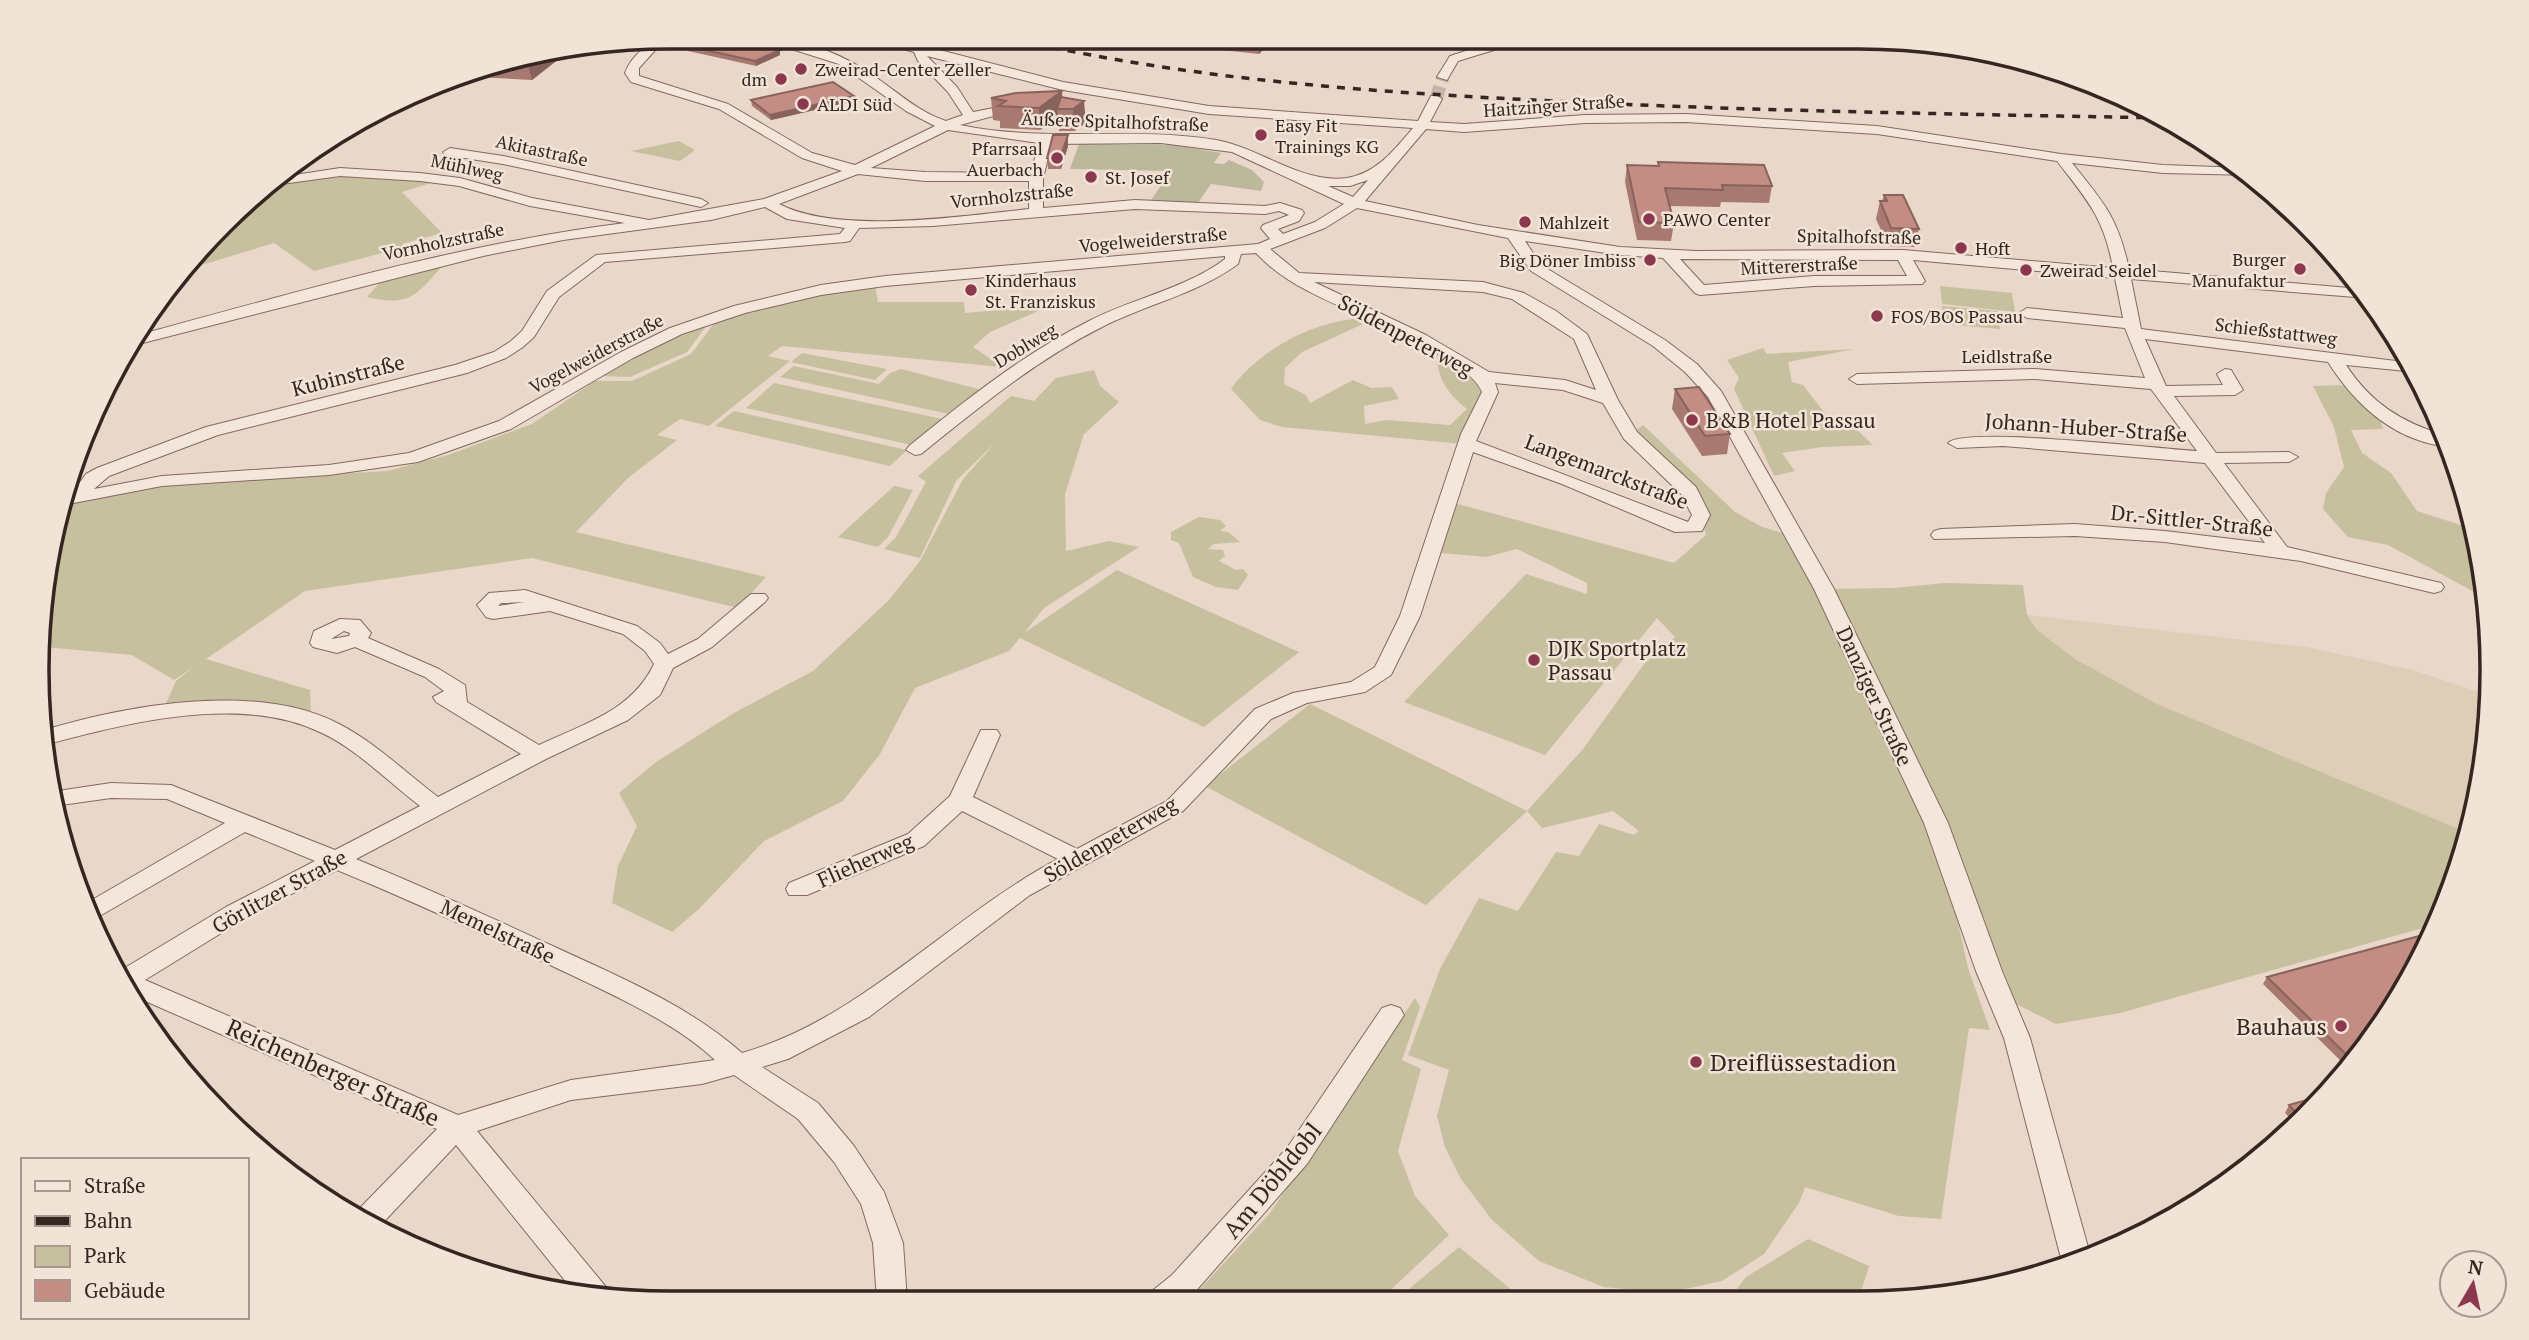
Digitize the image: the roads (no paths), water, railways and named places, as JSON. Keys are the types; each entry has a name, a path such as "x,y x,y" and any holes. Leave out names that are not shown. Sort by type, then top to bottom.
{"street":[{"path":"651,49 633,67 631,73 635,79 720,105 755,121 795,150 818,160 857,169 1035,177"},
{"name":"Äußere Spitalhofstraße","path":"807,49 827,54 855,68 906,107 947,126 1047,140 1200,142 1258,156 1300,180 1355,203"},
{"name":"Haitzinger Straße","path":"920,49 1063,86 1140,101 1209,110 1421,127 1488,127 1585,119 1686,118 1877,130 2061,158 2163,169 2229,171"},
{"path":"1443,78 1445,67 1453,57 1480,49"},
{"path":"924,50 920,53 922,58 953,90 971,118"},
{"name":"Vogelweiderstraße","path":"74,496 162,481 371,467 412,458 505,425 627,355 676,331 740,309 821,290 885,281 1233,252 1271,244 1320,225 1355,203 1421,127 1436,99"},
{"name":"Vornholzstraße","path":"145,339 415,266 536,240 654,225 766,203 857,169 947,126 1003,108 1031,107"},
{"path":"1037,214 1033,195 1035,177 1045,145"},
{"name":"Akitastraße","path":"450,152 503,160 567,177 701,203"},
{"path":"2061,158 2105,216 2114,233 2125,276 2133,328 2159,388 2281,552"},
{"path":"1300,180 1327,184 1350,182 1384,168"},
{"name":"Mühlweg","path":"287,181 340,172 460,181 538,204 589,210 654,225"},
{"path":"589,210 625,187"},
{"name":"Vornholzstraße","path":"766,203 774,211 794,217 855,223 953,221 1144,204 1265,210 1280,207 1297,213 1294,218 1268,228 1271,244"},
{"name":"Spitalhofstraße","path":"1355,203 1388,212 1514,236 1620,251 1668,255 1903,255 2125,276 2353,293"},
{"path":"1388,212 1481,239 1536,267 1538,258 1550,251 1620,251"},
{"path":"612,230 601,258 845,238 855,223"},
{"name":"Danziger Straße","path":"1514,236 1536,267 1659,342 1691,368 1715,395 1824,589 1936,822 1989,971 2017,1038 2074,1252"},
{"name":"Söldenpeterweg","path":"457,1126 571,1090 702,1074 779,1052 860,1010 1021,889 1175,806 1263,714 1301,698 1357,687 1384,671 1410,616 1467,444 1490,392 1485,377 1420,338 1296,276 1268,258 1271,244"},
{"name":"Doblweg","path":"915,450 990,389 1022,369 1121,311 1194,285 1220,272 1233,261 1233,252"},
{"name":"Mittererstraße","path":"1668,255 1700,290 1814,281 1917,281 1903,255"},
{"name":"Kubinstraße","path":"81,494 92,478 103,472 188,438 461,369 500,355 528,334 553,294 601,258"},
{"name":"Langemarckstraße","path":"1296,276 1472,286 1518,296 1550,314 1581,337 1609,400 1630,435 1689,491 1701,515 1695,527 1682,528 1556,475 1467,444"},
{"name":"Schießstattweg","path":"2027,313 2400,366"},
{"path":"2334,358 2353,389 2380,416 2412,432 2435,438"},
{"name":"Leidlstraße","path":"1857,379 2035,374 2159,388 2235,390 2225,374"},
{"path":"1485,377 1565,385 1609,400"},
{"name":"Johann-Huber-Straße","path":"1957,443 2003,441 2212,458 2290,457"},
{"name":"Dr.-Sittler-Straße","path":"1941,535 2074,530 2252,546 2389,574 2434,587"},
{"path":"549,605 630,630 653,648 664,664 705,643 758,598"},
{"path":"356,639 414,668 414,680 538,754"},
{"name":"Görlitzer Straße","path":"130,977 234,913 538,754 620,715 652,690 664,664"},
{"path":"52,735 142,714 209,709 274,712 330,728 437,807"},
{"name":"Flieherweg","path":"799,889 916,840 960,800 989,735"},
{"name":"Memelstraße","path":"62,797 80,792 131,788 171,792 246,821 423,896 604,980 706,1036 737,1064"},
{"path":"960,800 1076,858"},
{"path":"96,908 246,821"},
{"name":"Reichenberger Straße","path":"136,986 457,1126 587,1286"},
{"name":"Am Döbldobl","path":"1174,1291 1297,1156 1391,1015"},
{"path":"737,1064 808,1111 844,1154 874,1200 888,1243 891,1291"},
{"path":"372,1215 457,1126"}],"tunnel":[{"path":"1436,99 1443,77"}],"railway":[{"path":"1061,49 1202,73 1400,92 1691,107 2143,118"}],"place":[{"name":"Zweirad-Center Zeller","path":"801,69"},
{"name":"dm","path":"781,79"},
{"name":"ALDI Süd","path":"803,104"},
{"name":"Easy Fit Trainings KG","path":"1261,135"},
{"name":"Pfarrsaal Auerbach","path":"1057,158"},
{"name":"St. Josef","path":"1091,177"},
{"name":"PAWO Center","path":"1649,219"},
{"name":"Mahlzeit","path":"1525,222"},
{"name":"Hoft","path":"1961,248"},
{"name":"Big Döner Imbiss","path":"1650,260"},
{"name":"Burger Manufaktur","path":"2300,269"},
{"name":"Zweirad Seidel","path":"2026,270"},
{"name":"Kinderhaus St. Franziskus","path":"971,290"},
{"name":"FOS/BOS Passau","path":"1877,316"},
{"name":"B&B Hotel Passau","path":"1692,420"},
{"name":"DJK Sportplatz Passau","path":"1534,660"},
{"name":"Bauhaus","path":"2341,1026"},
{"name":"Dreiflüssestadion","path":"1696,1062"}]}
